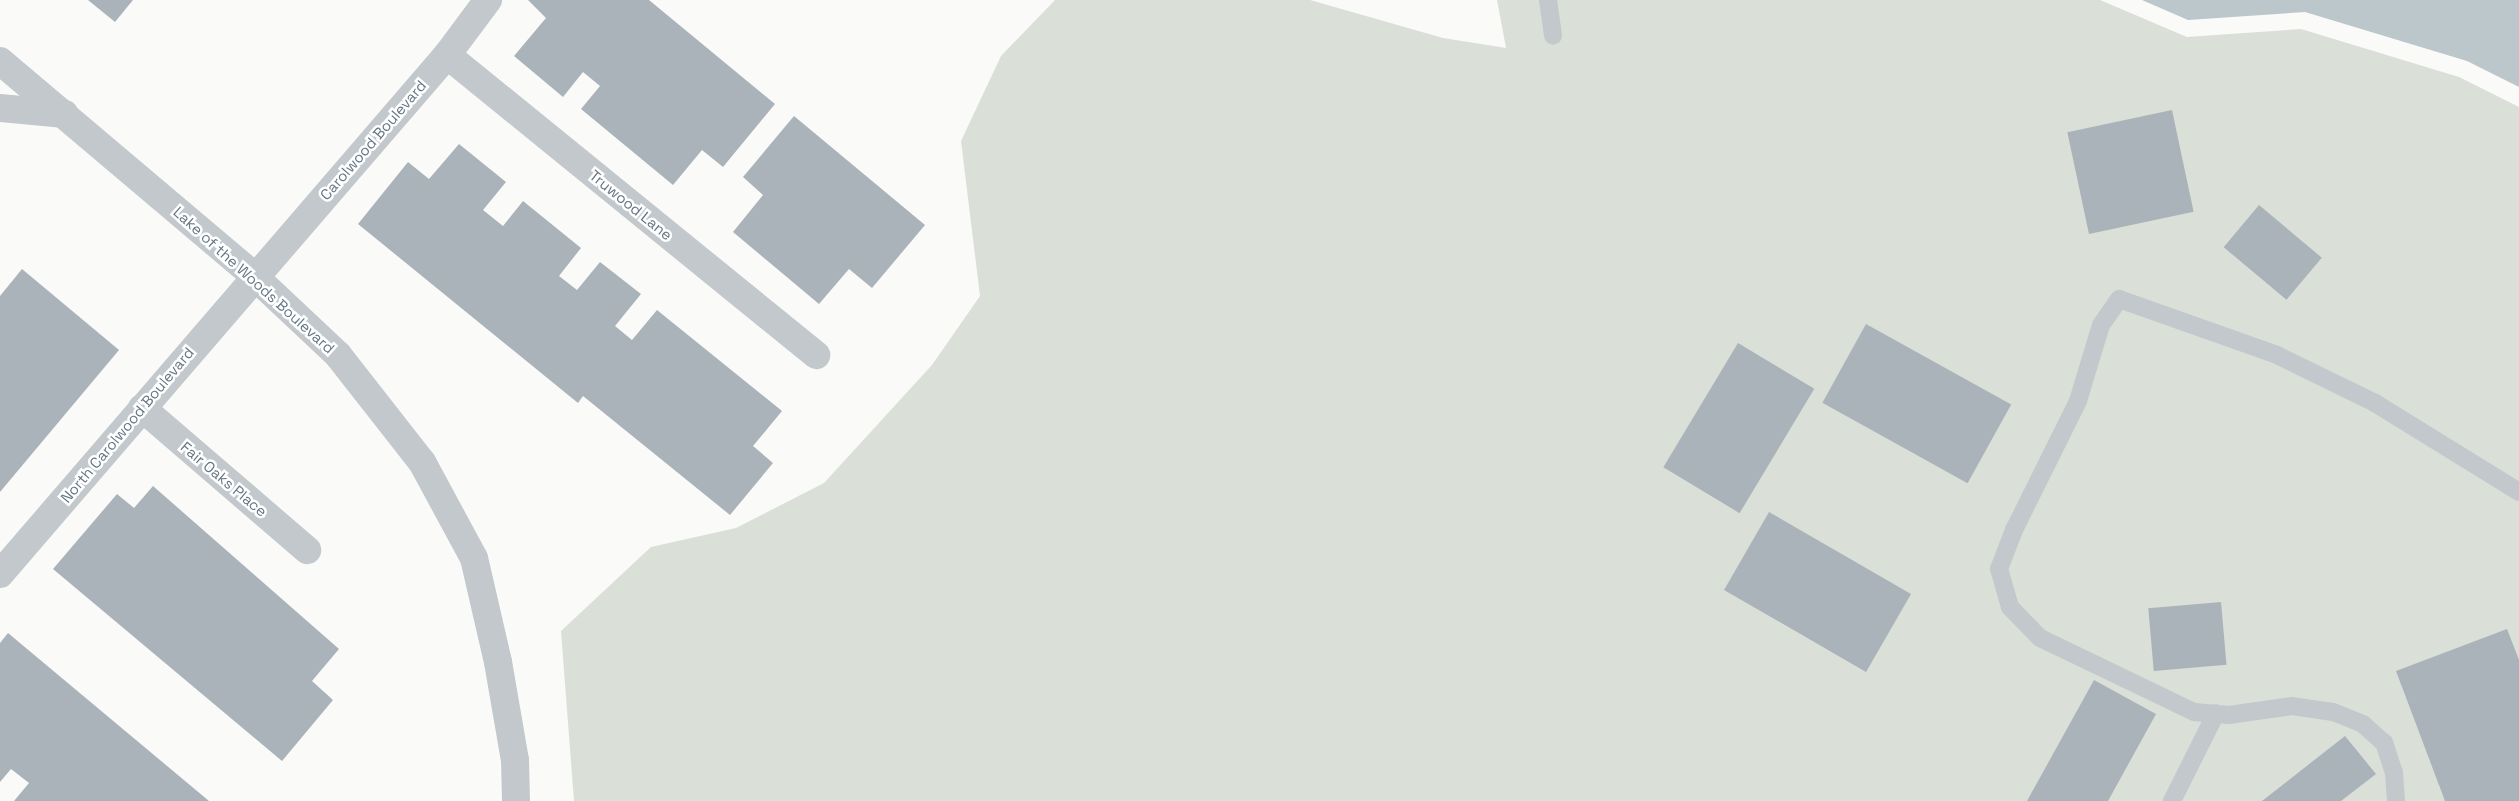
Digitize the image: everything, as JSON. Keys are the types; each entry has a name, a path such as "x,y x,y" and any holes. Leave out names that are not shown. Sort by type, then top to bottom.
{"street":[{"name":"Carolwood Boulevard","path":"254,276 446,55 488,0"},
{"name":"Truwood Lane","path":"446,55 816,355"},
{"name":"Lake of the Woods Boulevard","path":"0,62 65,114 254,276 338,355 422,462 474,558 498,662 515,760 516,801"},
{"path":"0,108 65,114"},
{"name":"North Carolwood Boulevard","path":"0,574 254,276"},
{"name":"Fair Oaks Place","path":"142,408 307,550"}],"lane":[{"path":"1548,0 1553,36"},
{"path":"2396,801 2394,773 2384,743 2363,724 2333,712 2292,706 2216,714 2177,708 2040,638 2010,607 1999,569 2037,480 2078,401 2101,325 2118,299 2277,355 2375,403 2519,492"},
{"path":"2172,801 2216,714"}],"shaded area":[{"path":"1055,0 1310,0 1443,38 1506,48 1497,0 2100,0 2187,37 2301,29 2459,77 2519,107 2519,801 574,801 561,631 651,547 736,528 824,483 932,365 980,296 961,141 1001,56"},
{"path":"2142,0 2519,0 2519,87 2467,61 2305,12 2188,20"}],"building":[{"path":"88,0 133,0 115,22"},
{"path":"528,0 649,0 775,104 723,167 702,150 673,185 581,109 600,86 583,72 563,97 514,56 546,18"},
{"path":"2172,110 2194,212 2089,234 2067,132"},
{"path":"794,116 925,225 872,288 849,269 819,304 733,232 763,195 743,177"},
{"path":"459,144 506,182 483,210 503,226 523,201 581,248 559,276 577,290 600,262 641,294 615,326 632,340 657,310 782,411 753,446 773,463 730,515 583,396 578,403 358,224 408,162 429,179"},
{"path":"2259,205 2322,258 2286,300 2224,247"},
{"path":"22,269 119,350 0,492 0,296"},
{"path":"1866,324 2011,404 1968,483 1822,403"},
{"path":"1738,343 1814,389 1740,513 1663,467"},
{"path":"153,486 339,649 312,681 333,700 282,761 53,569 117,494 134,508"},
{"path":"1769,512 1911,594 1866,672 1724,590"},
{"path":"2221,602 2226,665 2154,671 2148,608"},
{"path":"2507,629 2519,660 2519,801 2445,801 2396,671"},
{"path":"8,633 209,801 14,801 29,783 11,769 0,782 0,643"},
{"path":"2094,680 2156,714 2108,801 2027,801"},
{"path":"2345,736 2376,774 2341,801 2262,801"}]}
